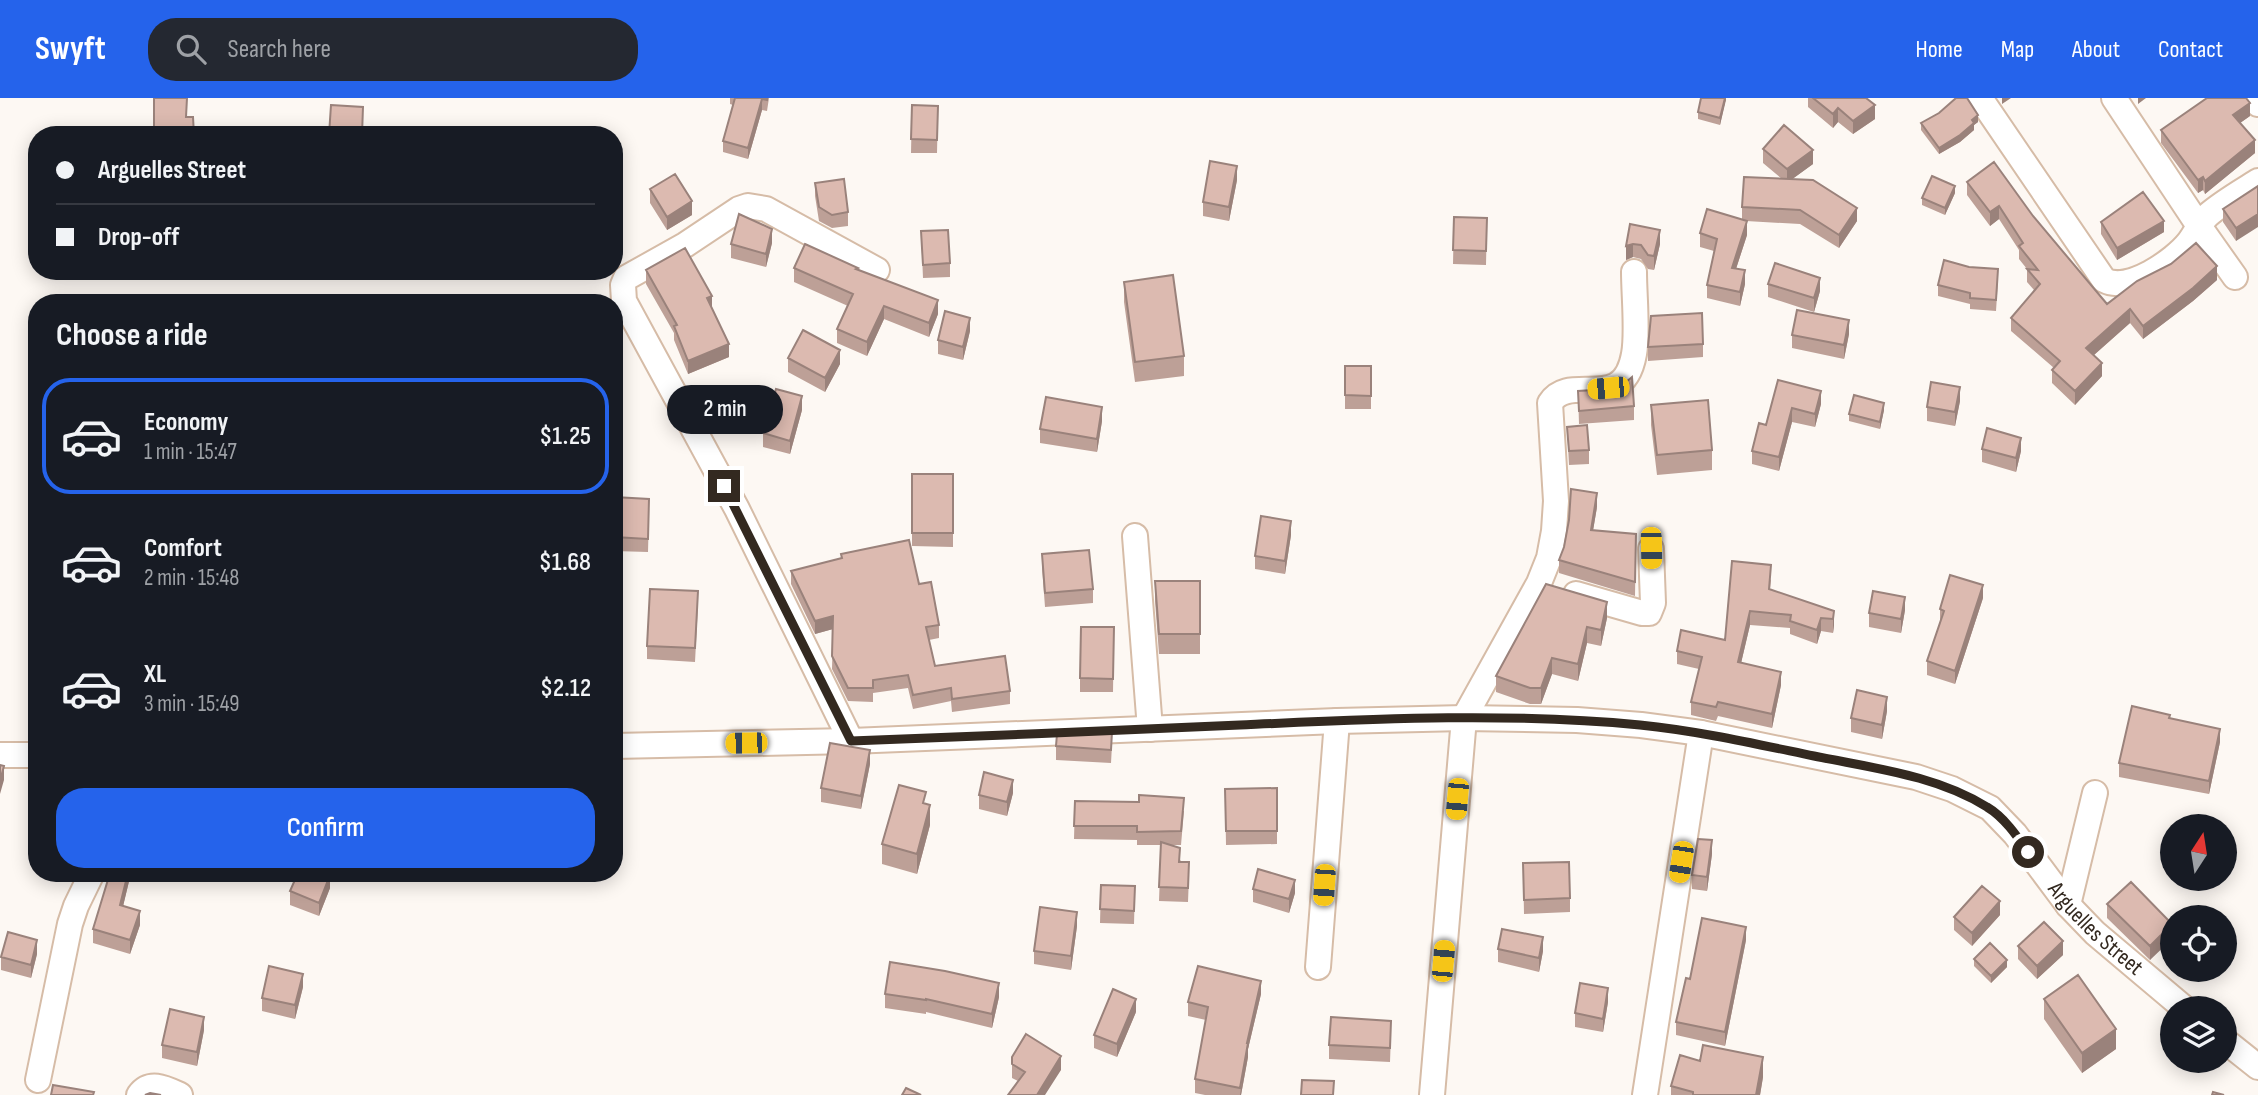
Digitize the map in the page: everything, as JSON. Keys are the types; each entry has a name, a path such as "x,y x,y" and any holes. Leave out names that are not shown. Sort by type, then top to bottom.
{"street":[{"path":"1980,98 2104,280 2119,285 2165,263 2188,242 2216,209 2258,181"},
{"path":"2114,98 2235,277"},
{"path":"2254,98 2258,104"},
{"path":"851,741 737,509 624,301 622,285 626,278 748,206 766,209 877,270"},
{"path":"1432,1095 1464,718 1539,583 1549,558 1555,531 1556,501 1550,403 1561,393 1619,386 1626,378 1635,352 1634,272"},
{"path":"1135,536 1150,729"},
{"path":"1539,583 1642,613 1649,612 1653,603 1651,548"},
{"name":"Arguelles Street","path":"623,746 851,741 1464,718 1577,720 1701,733 1916,777 1952,789 1990,808 2015,834 2068,905 2095,933 2170,996"},
{"path":"1318,967 1336,721"},
{"path":"1645,1095 1701,733"},
{"path":"0,755 28,755"},
{"path":"2068,905 2095,793"},
{"path":"38,1080 70,924 88,882"},
{"path":"2237,1050 2258,1067"},
{"path":"139,1095 148,1087 155,1086 180,1095"}],"building":[{"path":"154,98 187,98 186,117 193,117 194,126 154,126"},
{"path":"735,98 767,98 762,99 748,148 723,141"},
{"path":"1701,98 1725,98 1720,118 1698,112"},
{"path":"1813,98 1866,98 1875,105 1853,121 1838,108 1833,114"},
{"path":"1956,98 1967,98 1978,115 1972,120 1974,123 1960,135 1939,148 1921,123 1939,113"},
{"path":"2207,98 2246,98 2250,103 2233,115 2255,140 2205,181 2203,177 2198,180 2161,130"},
{"path":"331,105 363,107 362,126 330,126"},
{"path":"912,105 938,106 937,140 911,139"},
{"path":"1784,125 1813,150 1787,169 1763,149"},
{"path":"1210,161 1237,166 1229,207 1203,202"},
{"path":"1994,162 2033,216 2107,304 2137,281 2171,264 2196,243 2217,266 2143,326 2130,309 2086,348 2102,363 2075,391 2052,370 2060,361 2011,318 2040,284 2027,269 2038,270 2019,246 2023,243 1999,206 1990,212 1967,182"},
{"path":"675,174 692,201 667,217 650,189"},
{"path":"1932,176 1955,186 1945,208 1922,198"},
{"path":"1744,177 1813,180 1857,208 1839,235 1800,210 1742,207"},
{"path":"844,179 848,212 832,215 819,207 815,183"},
{"path":"2258,186 2258,214 2236,228 2223,209"},
{"path":"2143,192 2164,221 2117,248 2101,222"},
{"path":"1707,209 1747,221 1732,268 1745,270 1740,292 1707,285 1717,239 1700,233"},
{"path":"739,214 772,229 766,254 731,244"},
{"path":"1454,217 1487,218 1486,251 1453,250"},
{"path":"1630,224 1660,230 1654,256 1648,255 1641,245 1626,246"},
{"path":"948,230 950,263 923,265 921,231"},
{"path":"805,244 858,268 856,269 938,300 929,323 884,306 867,342 837,329 853,294 794,268"},
{"path":"685,248 712,296 707,298 729,344 688,361 674,326 677,325 646,270"},
{"path":"1944,260 1969,267 1998,269 1996,300 1970,298 1970,293 1938,285"},
{"path":"1775,263 1820,278 1814,298 1768,284"},
{"path":"1173,275 1184,356 1135,362 1124,282"},
{"path":"1797,310 1849,320 1844,345 1792,335"},
{"path":"945,311 970,318 963,347 938,340"},
{"path":"1702,313 1703,344 1648,347 1651,316"},
{"path":"803,330 840,350 825,378 788,358"},
{"path":"1345,366 1371,366 1371,396 1345,395"},
{"path":"1632,377 1634,406 1579,411 1578,391 1610,389"},
{"path":"1778,380 1821,391 1815,414 1792,408 1779,457 1752,451 1759,423 1766,425"},
{"path":"1931,382 1960,387 1955,412 1927,407"},
{"path":"776,389 802,396 790,441 763,433"},
{"path":"1854,395 1884,403 1880,422 1849,414"},
{"path":"1046,397 1102,407 1097,439 1040,429"},
{"path":"1708,400 1712,450 1657,455 1651,405"},
{"path":"1587,425 1589,450 1569,451 1567,427"},
{"path":"1987,428 2021,438 2016,458 1982,449"},
{"path":"912,474 953,474 953,533 912,533"},
{"path":"1571,489 1597,493 1591,530 1636,534 1635,582 1559,560 1569,520"},
{"path":"623,498 649,499 648,539 623,538"},
{"path":"1261,516 1291,521 1285,561 1255,556"},
{"path":"909,540 919,584 931,582 939,625 926,627 935,666 1005,656 1010,691 952,699 951,688 913,695 908,675 873,680 873,688 848,688 832,656 833,616 815,621 791,571 842,558 841,554"},
{"path":"1089,550 1093,589 1045,593 1042,554"},
{"path":"1732,561 1771,565 1769,589 1834,611 1833,619 1821,618 1817,630 1790,621 1791,615 1750,611 1738,662 1781,672 1772,714 1718,702 1716,707 1691,702 1702,657 1677,651 1681,630 1725,640"},
{"path":"1950,575 1983,585 1955,671 1927,661 1944,611 1940,609"},
{"path":"1155,581 1200,581 1200,634 1159,634"},
{"path":"1546,584 1607,602 1601,630 1587,627 1578,664 1552,658 1541,688 1530,688 1496,676"},
{"path":"650,589 698,591 695,648 647,646"},
{"path":"1873,591 1905,597 1901,619 1869,613"},
{"path":"1081,627 1114,627 1113,679 1080,678"},
{"path":"1857,690 1887,697 1882,725 1851,718"},
{"path":"2132,706 2170,715 2169,718 2220,729 2209,781 2119,763"},
{"path":"1112,732 1111,750 1056,746 1057,734"},
{"path":"830,743 870,750 861,796 821,788"},
{"path":"0,765 4,766 0,781"},
{"path":"984,772 1013,780 1007,802 979,795"},
{"path":"899,785 926,792 923,803 930,805 917,854 882,844"},
{"path":"1277,788 1277,831 1226,831 1225,789"},
{"path":"1139,795 1184,798 1181,831 1137,832 1137,826 1074,826 1075,801 1139,802"},
{"path":"1698,839 1712,840 1707,877 1692,875"},
{"path":"1161,842 1180,848 1179,862 1189,862 1188,888 1159,887"},
{"path":"1569,862 1570,898 1524,900 1523,863"},
{"path":"1258,869 1295,880 1289,899 1253,889"},
{"path":"107,882 126,882 120,905 140,911 130,940 93,929"},
{"path":"294,882 327,882 319,903 290,891"},
{"path":"2131,882 2160,912 2160,936 2150,946 2107,904"},
{"path":"1101,885 1135,886 1134,911 1100,909"},
{"path":"1982,886 2000,901 1972,933 1954,917"},
{"path":"1040,907 1077,912 1071,956 1034,951"},
{"path":"1702,918 1746,927 1725,1032 1676,1022 1686,978 1690,979"},
{"path":"2044,922 2063,941 2037,966 2018,946"},
{"path":"1502,929 1543,937 1539,958 1498,949"},
{"path":"8,932 37,940 31,965 1,957"},
{"path":"1990,943 2007,960 1991,976 1974,959"},
{"path":"890,962 999,983 992,1014 926,999 885,994"},
{"path":"269,966 303,974 295,1005 262,998"},
{"path":"1198,966 1261,981 1240,1088 1195,1079 1208,1007 1188,1002"},
{"path":"2078,975 2116,1029 2082,1053 2044,999"},
{"path":"1580,983 1608,988 1603,1019 1575,1013"},
{"path":"1113,989 1136,999 1117,1044 1094,1035"},
{"path":"170,1009 204,1017 197,1052 162,1045"},
{"path":"1331,1017 1391,1021 1390,1048 1329,1045"},
{"path":"1026,1034 1061,1056 1037,1095 1008,1095 1025,1072 1012,1064 1012,1057"},
{"path":"1703,1045 1763,1057 1756,1095 1693,1095 1693,1092 1671,1086 1680,1055 1700,1061"},
{"path":"1302,1080 1334,1081 1333,1095 1301,1095"},
{"path":"53,1085 94,1092 93,1095 51,1095"},
{"path":"906,1088 921,1095 902,1095"}],"route":[{"path":"724,486 851,741 1362,720 1577,720 1641,725 1701,733 1916,777 1952,789 1990,808 2028,852"}]}
